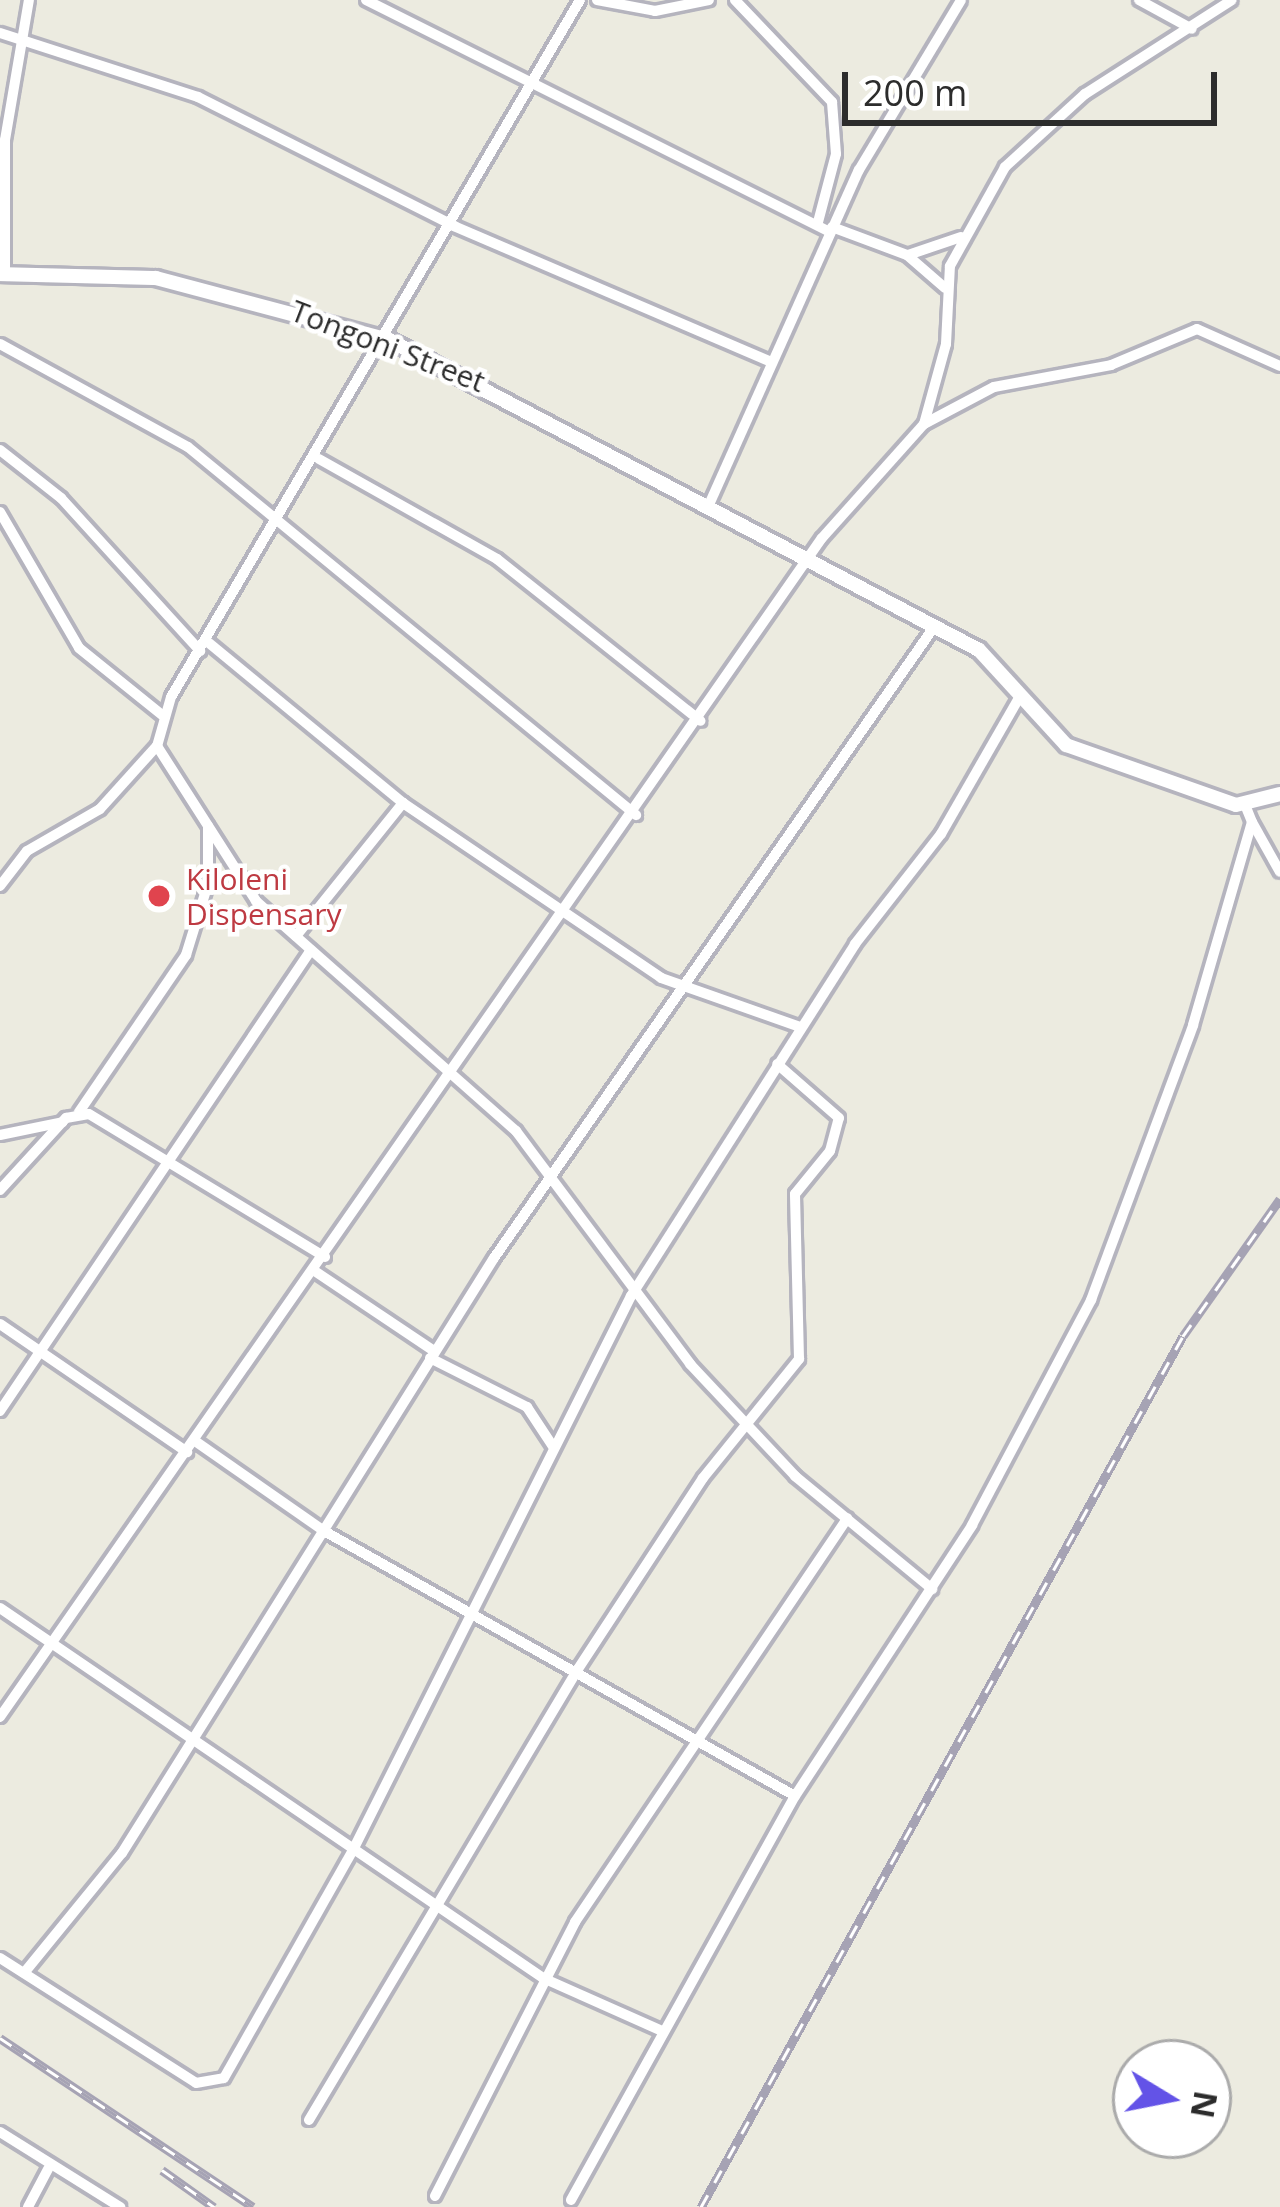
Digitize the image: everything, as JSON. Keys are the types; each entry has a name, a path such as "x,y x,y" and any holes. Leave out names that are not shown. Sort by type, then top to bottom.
{"street":[{"path":"2,274 16,38 29,0"},
{"path":"366,0 532,87 818,223 908,255 945,288"},
{"path":"0,886 27,851 100,809 157,746 162,715 389,340 580,0"},
{"path":"597,0 655,11 709,0"},
{"path":"735,0 832,102 836,154 818,223"},
{"path":"708,507 831,229 962,0"},
{"path":"1139,0 1192,29"},
{"path":"924,424 946,344 945,288 962,237 1042,126 1232,0"},
{"path":"0,33 198,97 454,226 771,362"},
{"path":"908,255 962,237"},
{"name":"Tongoni Street","path":"2,274 156,278 389,340 708,507 804,566 934,627 997,664 1019,698 1066,746 1249,814"},
{"path":"0,1717 568,914 804,566 924,424 994,388 1111,365 1197,329 1280,366"},
{"path":"0,344 132,407 278,518 636,815"},
{"path":"0,450 61,498 204,647 403,803 681,988 800,1027"},
{"path":"319,459 497,559 701,721"},
{"path":"0,512 79,649 162,715"},
{"path":"25,1973 122,1853 432,1354 549,1175 934,627"},
{"path":"0,1958 212,2087 244,2049 353,1850 466,1608 631,1296 800,1027 941,834 1019,698"},
{"path":"157,746 246,889 452,1078 549,1175 631,1296 847,1518 932,1588"},
{"path":"571,2200 795,1796 932,1588 1102,1275 1249,814 1280,794"},
{"path":"296,936 403,803"},
{"path":"1249,814 1280,872"},
{"path":"0,1190 63,1122 79,1112 186,955 208,884 208,823"},
{"path":"0,1411 46,1355 311,950"},
{"path":"309,2120 578,1669 804,1347 794,1194 830,1151 839,1118 777,1064"},
{"path":"79,1112 171,1162 325,1257"},
{"path":"0,1135 63,1122"},
{"path":"316,1272 432,1354 526,1407 554,1449"},
{"path":"0,1324 324,1531 578,1669 795,1796"},
{"path":"435,2196 543,1978 847,1518"},
{"path":"0,1608 543,1978 662,2031"},
{"path":"0,2132 48,2169 115,2206"},
{"path":"28,2207 48,2169"}],"railway":[{"path":"701,2207 1183,1336 1280,1199"},
{"path":"0,2038 253,2207"},
{"path":"162,2170 214,2207"}],"place":[{"name":"Kiloleni Dispensary","path":"159,896"}]}
